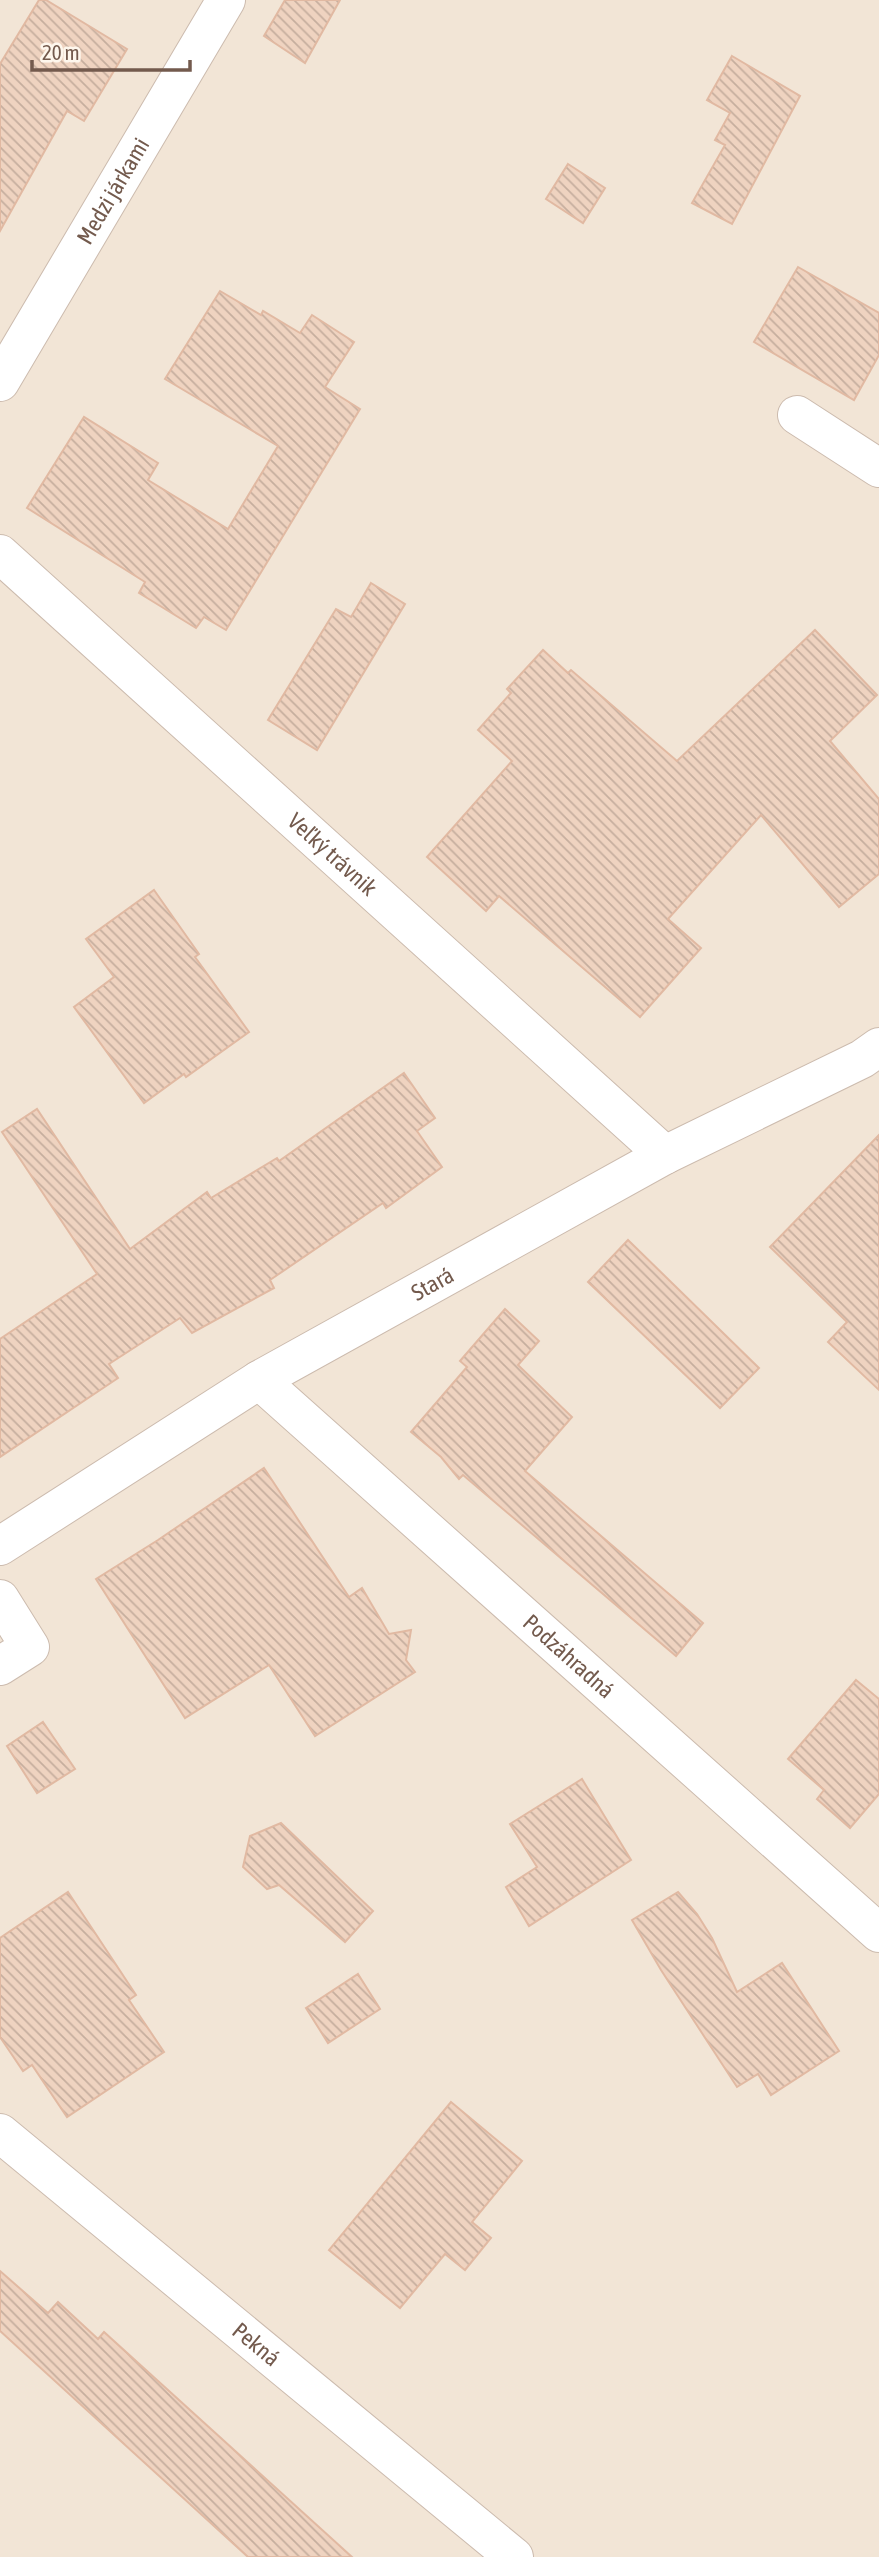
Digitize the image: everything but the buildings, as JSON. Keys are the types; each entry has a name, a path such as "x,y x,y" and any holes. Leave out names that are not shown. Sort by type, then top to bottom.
{"street":[{"name":"Medzi járkami","path":"0,382 226,0"},
{"path":"797,415 879,468"},
{"name":"Veľký trávnik","path":"0,554 665,1155"},
{"name":"Stará","path":"0,1546 259,1380 665,1155 862,1059 879,1047"},
{"name":"Podzáhradná","path":"259,1380 879,1934"},
{"path":"0,1599 30,1647 0,1666"},
{"name":"Pekná","path":"0,2133 514,2557"}],"shaded area":[{"path":"0,0 879,0 879,2557 0,2557"}]}
